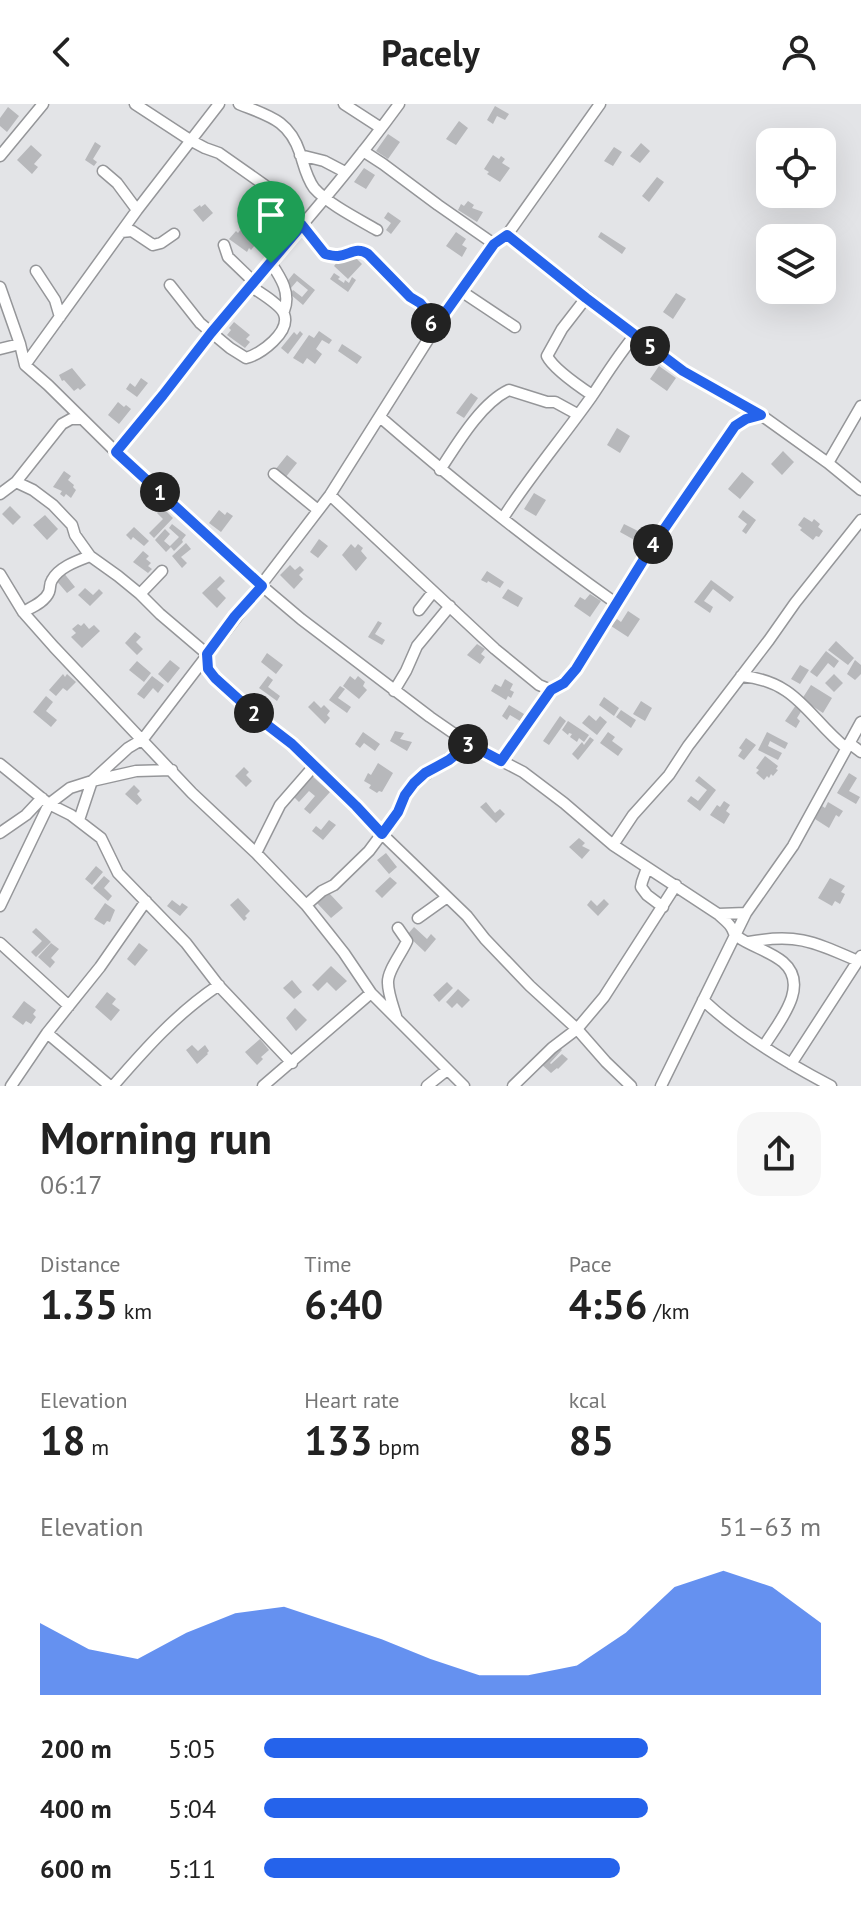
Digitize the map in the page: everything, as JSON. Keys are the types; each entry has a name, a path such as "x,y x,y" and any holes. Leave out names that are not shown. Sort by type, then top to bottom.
{"street":[{"path":"0,156 43,104"},
{"path":"135,104 190,140 219,153 273,191 294,209 302,225 325,254 341,256 354,250 368,254 410,297 420,303 425,309 426,319 435,327"},
{"path":"25,365 137,210 219,104"},
{"path":"239,104 279,120 290,133 315,189 377,230"},
{"path":"344,104 381,128"},
{"path":"116,452 211,333 326,198 399,104"},
{"path":"79,820 92,781 128,748 143,739 235,616 262,586 330,495 435,327 494,244 507,235 600,104"},
{"path":"363,151 494,244"},
{"path":"300,155 324,161 345,172"},
{"path":"103,171 117,183 137,210"},
{"path":"121,232 132,231 153,245 174,234"},
{"path":"507,235 683,371 761,415 861,490"},
{"path":"224,245 228,257 252,284 284,311"},
{"path":"170,285 200,323 246,358 268,347 284,327 288,297 271,263"},
{"path":"36,271 55,300 60,317"},
{"path":"0,287 25,365 262,586 394,691 469,744 523,772 613,845 718,914 732,928 735,936 781,961 792,972 793,995 764,1046"},
{"path":"461,291 515,327"},
{"path":"586,298 562,329 547,356 556,368 592,395"},
{"path":"503,518 635,335"},
{"path":"0,349 20,344"},
{"path":"440,470 468,427 509,390 555,402 577,414"},
{"path":"828,463 861,406"},
{"path":"501,761 551,690 564,683 576,669 649,551 735,426 761,415"},
{"path":"380,417 440,470 553,559 617,604"},
{"path":"0,494 16,482 62,424 71,419 81,419"},
{"path":"27,467 33,490"},
{"path":"274,474 318,510"},
{"path":"16,482 48,500 72,525 75,535 90,556 140,594 207,654 208,669 215,678 292,744 356,806 631,1086"},
{"path":"330,495 495,649 539,685 551,690"},
{"path":"613,845 861,520"},
{"path":"23,612 45,599 51,580 58,573 90,556"},
{"path":"140,594 162,571"},
{"path":"0,574 23,612 54,647 192,793 306,905 371,993 463,1085 478,1086"},
{"path":"419,610 433,592"},
{"path":"394,691 417,646 450,606"},
{"path":"741,676 757,677 784,688 802,702 828,732 861,752"},
{"path":"661,1086 746,913 793,846 861,722"},
{"path":"306,905 353,868 398,812 414,783 469,744"},
{"path":"0,764 46,801 79,820 101,838 118,873 186,943 219,985 292,1063"},
{"path":"256,853 280,805 314,766"},
{"path":"0,833 70,788 136,771 172,770"},
{"path":"0,906 46,801"},
{"path":"647,868 641,887 663,907"},
{"path":"513,1086 552,1048 577,1029 604,997 676,885"},
{"path":"418,918 446,898"},
{"path":"11,1086 146,901"},
{"path":"718,914 746,913"},
{"path":"396,1018 387,984 389,973 407,941 398,928"},
{"path":"749,942 795,938 859,958 791,1064"},
{"path":"0,943 69,1006"},
{"path":"47,1033 112,1086 168,1025 197,999 219,985"},
{"path":"263,1086 371,993"},
{"path":"703,1000 764,1046 831,1086"},
{"path":"693,1021 718,1014"},
{"path":"427,1086 447,1070"}],"building":[{"path":"495,106 509,114 505,120 497,116 493,124 487,120"},
{"path":"8,107 19,116 7,132 0,126 0,118"},
{"path":"459,121 468,128 456,145 446,139"},
{"path":"388,134 400,142 388,159 376,151"},
{"path":"95,142 101,146 93,159 97,162 94,166 85,160"},
{"path":"641,143 650,151 640,163 630,156"},
{"path":"31,145 42,155 34,164 38,167 32,174 17,160"},
{"path":"614,147 622,152 613,166 604,161"},
{"path":"493,155 505,159 502,163 510,168 500,182 484,169"},
{"path":"364,168 375,175 366,189 354,182"},
{"path":"657,177 664,182 649,202 642,196"},
{"path":"271,197 282,206 279,210 283,213 276,221 273,218 269,222 256,211"},
{"path":"468,201 474,205 472,208 483,212 477,222 458,210 461,204 464,206"},
{"path":"205,204 213,213 203,222 193,210"},
{"path":"388,212 401,221 391,234 386,230 391,223 384,218"},
{"path":"246,223 255,229 253,232 257,235 252,242 256,244 247,252 229,239"},
{"path":"456,232 466,239 462,245 467,248 462,257 446,246"},
{"path":"601,232 626,248 622,254 598,237"},
{"path":"351,253 362,264 348,279 334,266"},
{"path":"294,273 315,290 303,305 290,294 293,290 302,297 308,290 297,281 291,288 285,284"},
{"path":"334,273 344,283 345,280 349,283 352,277 356,280 348,292 330,279"},
{"path":"676,293 686,299 673,319 663,312"},
{"path":"234,322 250,335 246,339 250,342 245,348 227,335"},
{"path":"300,331 303,334 288,354 281,348 294,332 297,335"},
{"path":"319,331 332,340 329,344 322,340 316,349 322,354 315,364 307,358 303,364 293,358 309,335 314,338"},
{"path":"342,344 362,357 357,364 338,351"},
{"path":"659,366 676,378 667,391 650,379"},
{"path":"72,368 86,385 80,390 74,391 59,375"},
{"path":"141,378 148,383 137,397 126,389 130,383 135,387"},
{"path":"471,393 478,398 464,418 456,413"},
{"path":"118,402 131,409 119,424 108,415"},
{"path":"617,428 630,436 620,453 607,445"},
{"path":"783,451 794,462 782,475 771,464"},
{"path":"287,455 297,463 285,478 275,470"},
{"path":"64,471 71,476 68,480 76,490 71,498 66,494 64,497 60,494 62,491 53,487"},
{"path":"742,472 754,482 740,499 728,489"},
{"path":"534,493 546,500 536,516 524,509"},
{"path":"10,506 21,517 13,525 2,514"},
{"path":"162,507 173,518 154,538 149,533 163,519 157,513"},
{"path":"219,510 233,516 221,532 209,523"},
{"path":"743,510 756,520 746,534 742,531 747,524 738,517"},
{"path":"45,515 58,529 47,540 33,525"},
{"path":"804,517 820,524 818,527 823,531 819,537 813,540 800,530 802,528 798,525"},
{"path":"172,524 186,535 174,551 170,546 179,537 169,528"},
{"path":"624,524 642,533 638,542 620,532"},
{"path":"134,527 149,541 144,546 126,535"},
{"path":"165,529 170,534 164,541 171,547 166,552 155,540"},
{"path":"319,539 328,546 318,558 310,552"},
{"path":"186,543 191,549 181,557 187,563 182,568 172,556"},
{"path":"351,544 355,548 358,544 363,548 361,551 367,558 356,571 342,555"},
{"path":"143,551 151,563 148,566 152,569 148,573 133,562"},
{"path":"290,565 295,570 300,566 304,570 299,575 303,579 294,589 280,575"},
{"path":"487,571 504,582 500,588 481,580"},
{"path":"63,572 75,587 67,593 55,579"},
{"path":"220,576 225,581 217,589 226,598 217,608 202,593"},
{"path":"711,580 734,597 730,602 713,589 704,601 713,607 710,613 694,602"},
{"path":"85,588 93,595 99,589 103,593 90,606 78,595"},
{"path":"508,589 523,598 518,607 502,598"},
{"path":"590,594 601,601 590,617 574,606 580,597 585,600"},
{"path":"628,611 640,619 628,637 611,626 617,619 621,622"},
{"path":"378,621 382,623 375,634 385,640 382,645 368,637"},
{"path":"84,623 89,629 94,625 100,631 82,648 71,637 76,633 72,629"},
{"path":"135,632 141,637 136,642 143,649 137,655 125,643"},
{"path":"836,641 854,658 848,665 828,650"},
{"path":"477,644 485,649 481,654 485,657 480,664 467,655"},
{"path":"826,651 839,661 834,668 828,663 817,677 810,672"},
{"path":"267,653 283,665 276,674 261,662"},
{"path":"170,660 180,668 168,683 158,674"},
{"path":"855,660 861,665 861,674 855,680 847,674"},
{"path":"137,661 151,673 144,682 129,670"},
{"path":"800,665 809,670 800,684 791,679"},
{"path":"63,674 76,682 67,691 63,688 56,696 49,690"},
{"path":"834,674 843,683 834,692 825,683"},
{"path":"152,676 164,685 158,693 153,688 144,699 137,694"},
{"path":"268,676 273,680 268,687 280,696 277,701 259,688"},
{"path":"350,676 355,680 358,676 365,682 363,686 367,690 359,699 343,686"},
{"path":"505,679 513,684 510,690 514,692 506,700 491,691 495,684 501,687"},
{"path":"811,685 832,698 823,713 802,699"},
{"path":"340,686 345,689 338,698 351,707 347,713 329,700"},
{"path":"46,696 53,702 46,711 57,720 51,727 33,712"},
{"path":"604,697 619,708 614,716 599,705"},
{"path":"314,701 330,711 327,715 330,718 325,724 308,707"},
{"path":"641,701 652,708 645,721 633,714"},
{"path":"509,705 524,714 520,721 510,715 507,720 502,716"},
{"path":"796,705 802,710 796,728 785,721"},
{"path":"621,710 636,720 631,728 616,717"},
{"path":"589,715 596,721 600,716 607,722 597,735 582,723"},
{"path":"560,716 566,721 549,745 543,741"},
{"path":"568,721 589,735 584,742 579,738 577,742 570,737 572,734 568,735 562,730"},
{"path":"395,731 404,733 400,739 412,742 407,751 390,741"},
{"path":"363,732 380,744 375,751 364,743 360,748 355,744"},
{"path":"608,732 615,737 612,741 623,749 618,756 600,743"},
{"path":"767,732 788,743 785,749 770,741 768,746 782,753 778,760 758,750"},
{"path":"590,737 594,740 578,760 572,754"},
{"path":"746,738 756,745 744,760 738,756"},
{"path":"765,756 778,766 778,770 764,780 756,773 759,770 756,768"},
{"path":"378,763 393,773 382,792 377,793 364,781"},
{"path":"244,767 252,781 246,787 235,776"},
{"path":"849,773 857,778 849,791 860,797 856,804 837,793"},
{"path":"312,776 330,792 310,814 304,809 315,796 309,791 299,802 294,797"},
{"path":"699,776 716,790 700,811 687,801 691,796 698,801 707,790 695,781"},
{"path":"134,785 140,791 137,794 142,800 137,805 125,794"},
{"path":"724,801 730,805 726,811 730,814 724,824 710,815"},
{"path":"486,802 495,813 500,809 505,814 496,823 480,807"},
{"path":"828,802 843,811 839,817 836,815 829,828 815,819"},
{"path":"329,820 336,825 323,840 312,831 316,826 321,830"},
{"path":"579,838 585,843 582,846 590,850 582,859 569,847"},
{"path":"386,853 397,867 389,874 377,860"},
{"path":"96,866 103,872 92,885 85,879"},
{"path":"104,876 110,881 104,888 112,896 108,901 93,888"},
{"path":"390,877 397,883 382,898 375,891"},
{"path":"830,878 845,886 840,904 835,901 832,906 818,898"},
{"path":"329,893 343,908 331,918 317,903"},
{"path":"238,898 250,911 244,921 230,905"},
{"path":"604,899 609,904 598,916 587,905 591,900 597,906"},
{"path":"172,900 188,907 180,916 167,906"},
{"path":"105,903 115,910 110,922 104,925 94,919"},
{"path":"414,927 427,939 431,934 436,939 425,952 407,935"},
{"path":"36,928 51,942 36,957 31,952 42,941 32,932"},
{"path":"51,943 59,949 51,958 55,962 50,968 38,957"},
{"path":"139,943 148,950 135,966 127,959"},
{"path":"331,966 347,981 336,991 327,982 318,991 312,985"},
{"path":"292,980 302,992 294,999 283,988"},
{"path":"447,982 453,988 439,1002 433,995"},
{"path":"458,989 470,1000 462,1008 457,1003 452,1008 446,1002"},
{"path":"107,992 116,999 112,1004 120,1010 111,1021 95,1007"},
{"path":"24,1001 36,1010 31,1024 26,1021 23,1025 12,1017"},
{"path":"295,1008 307,1020 296,1031 286,1018"},
{"path":"260,1039 269,1050 257,1065 245,1052"},
{"path":"192,1045 198,1051 205,1045 209,1051 197,1064 186,1050"},
{"path":"557,1046 562,1050 550,1063 562,1054 568,1059 551,1073 540,1063"}],"route":[{"path":"302,225 325,254 341,256 354,250 368,254 410,297 420,303 425,309 426,319 435,327 494,244 507,235 683,371 761,415 735,426 720,445 595,635 576,669 564,683 551,690 501,761 469,744 414,783 382,834 292,744 229,691 208,669 207,654 262,586 116,452 271,263 302,225"}]}
